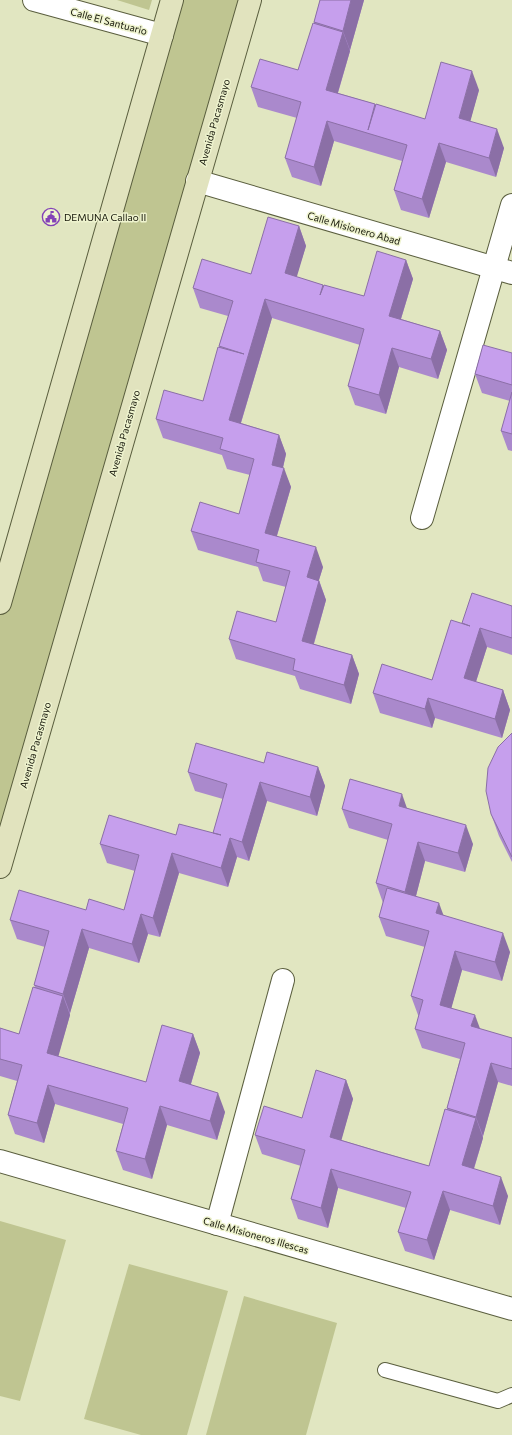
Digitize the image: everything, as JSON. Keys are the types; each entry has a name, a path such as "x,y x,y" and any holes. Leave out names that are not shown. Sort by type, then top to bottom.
{"main road":[{"path":"0,603 172,0"},
{"name":"Avenida Pacasmayo","path":"0,867 250,0"}],"street":[{"name":"Calle El Santuario","path":"34,0 162,35"},
{"name":"Calle Misionero Abad","path":"197,181 503,271"},
{"path":"422,518 503,271 512,205"},
{"path":"217,1224 283,980"},
{"name":"Calle Misioneros Illescas","path":"0,1161 512,1309"}],"lane":[{"path":"385,1370 498,1401 512,1395"}],"green space":[{"path":"117,0 152,0 149,10"},
{"path":"172,0 250,0 0,864 0,603"},
{"path":"0,1221 66,1240 20,1401 0,1396"},
{"path":"129,1264 228,1291 187,1435 141,1435 84,1419"},
{"path":"244,1296 337,1323 306,1435 206,1435"}],"building":[{"path":"320,0 351,0 343,31 314,22"},
{"path":"313,23 343,32 326,90 375,104 368,130 376,104 425,119 441,62 472,71 459,118 497,129 489,158 439,143 422,199 394,190 407,145 327,121 314,167 285,158 301,102 251,87 260,59 298,70"},
{"path":"268,217 299,226 285,273 323,285 320,295 324,285 364,296 377,251 406,260 389,316 440,331 431,359 392,348 379,395 348,386 364,329 265,299 229,420 279,435 272,465 284,468 265,533 316,547 307,577 319,581 302,641 352,655 344,685 293,670 295,659 229,639 237,611 276,622 290,571 256,562 259,550 191,531 200,502 239,514 254,459 220,449 223,438 156,419 164,390 203,401 218,347 244,354 219,346 233,301 193,288 202,259 251,274"},
{"path":"483,345 512,353 512,385 475,374"},
{"path":"512,392 512,434 501,431"},
{"path":"472,593 512,606 512,638 480,628 464,678 503,690 495,719 428,698 425,709 373,693 382,664 432,680 451,620 470,626 462,623"},
{"path":"512,733 512,857 491,814 486,791 488,768 498,747"},
{"path":"196,743 264,763 267,752 318,767 310,797 260,782 242,842 230,838 221,868 172,853 153,918 141,914 132,944 82,929 63,994 34,985 49,931 10,920 19,890 86,910 89,899 124,910 139,855 100,844 109,815 176,835 179,824 213,833 227,784 188,772"},
{"path":"350,779 402,794 399,806 466,825 458,853 418,842 405,892 376,883 392,824 342,809"},
{"path":"387,888 439,903 436,913 503,933 495,962 455,951 440,1005 475,1015 471,1026 512,1038 512,1069 491,1063 476,1117 447,1108 465,1043 415,1029 423,1000 411,996 429,931 379,917"},
{"path":"33,987 63,996 47,1053 146,1082 162,1025 193,1034 179,1081 218,1093 210,1121 160,1106 145,1159 116,1151 128,1108 48,1085 37,1123 8,1115 22,1065 0,1059 0,1028 19,1034"},
{"path":"316,1070 346,1080 330,1137 380,1152 429,1166 445,1109 476,1118 462,1165 501,1177 493,1206 443,1191 427,1240 398,1232 411,1192 331,1169 321,1208 291,1199 305,1150 255,1135 264,1106 302,1118"}],"place":[{"name":"DEMUNA Callao II","path":"51,217"}]}
